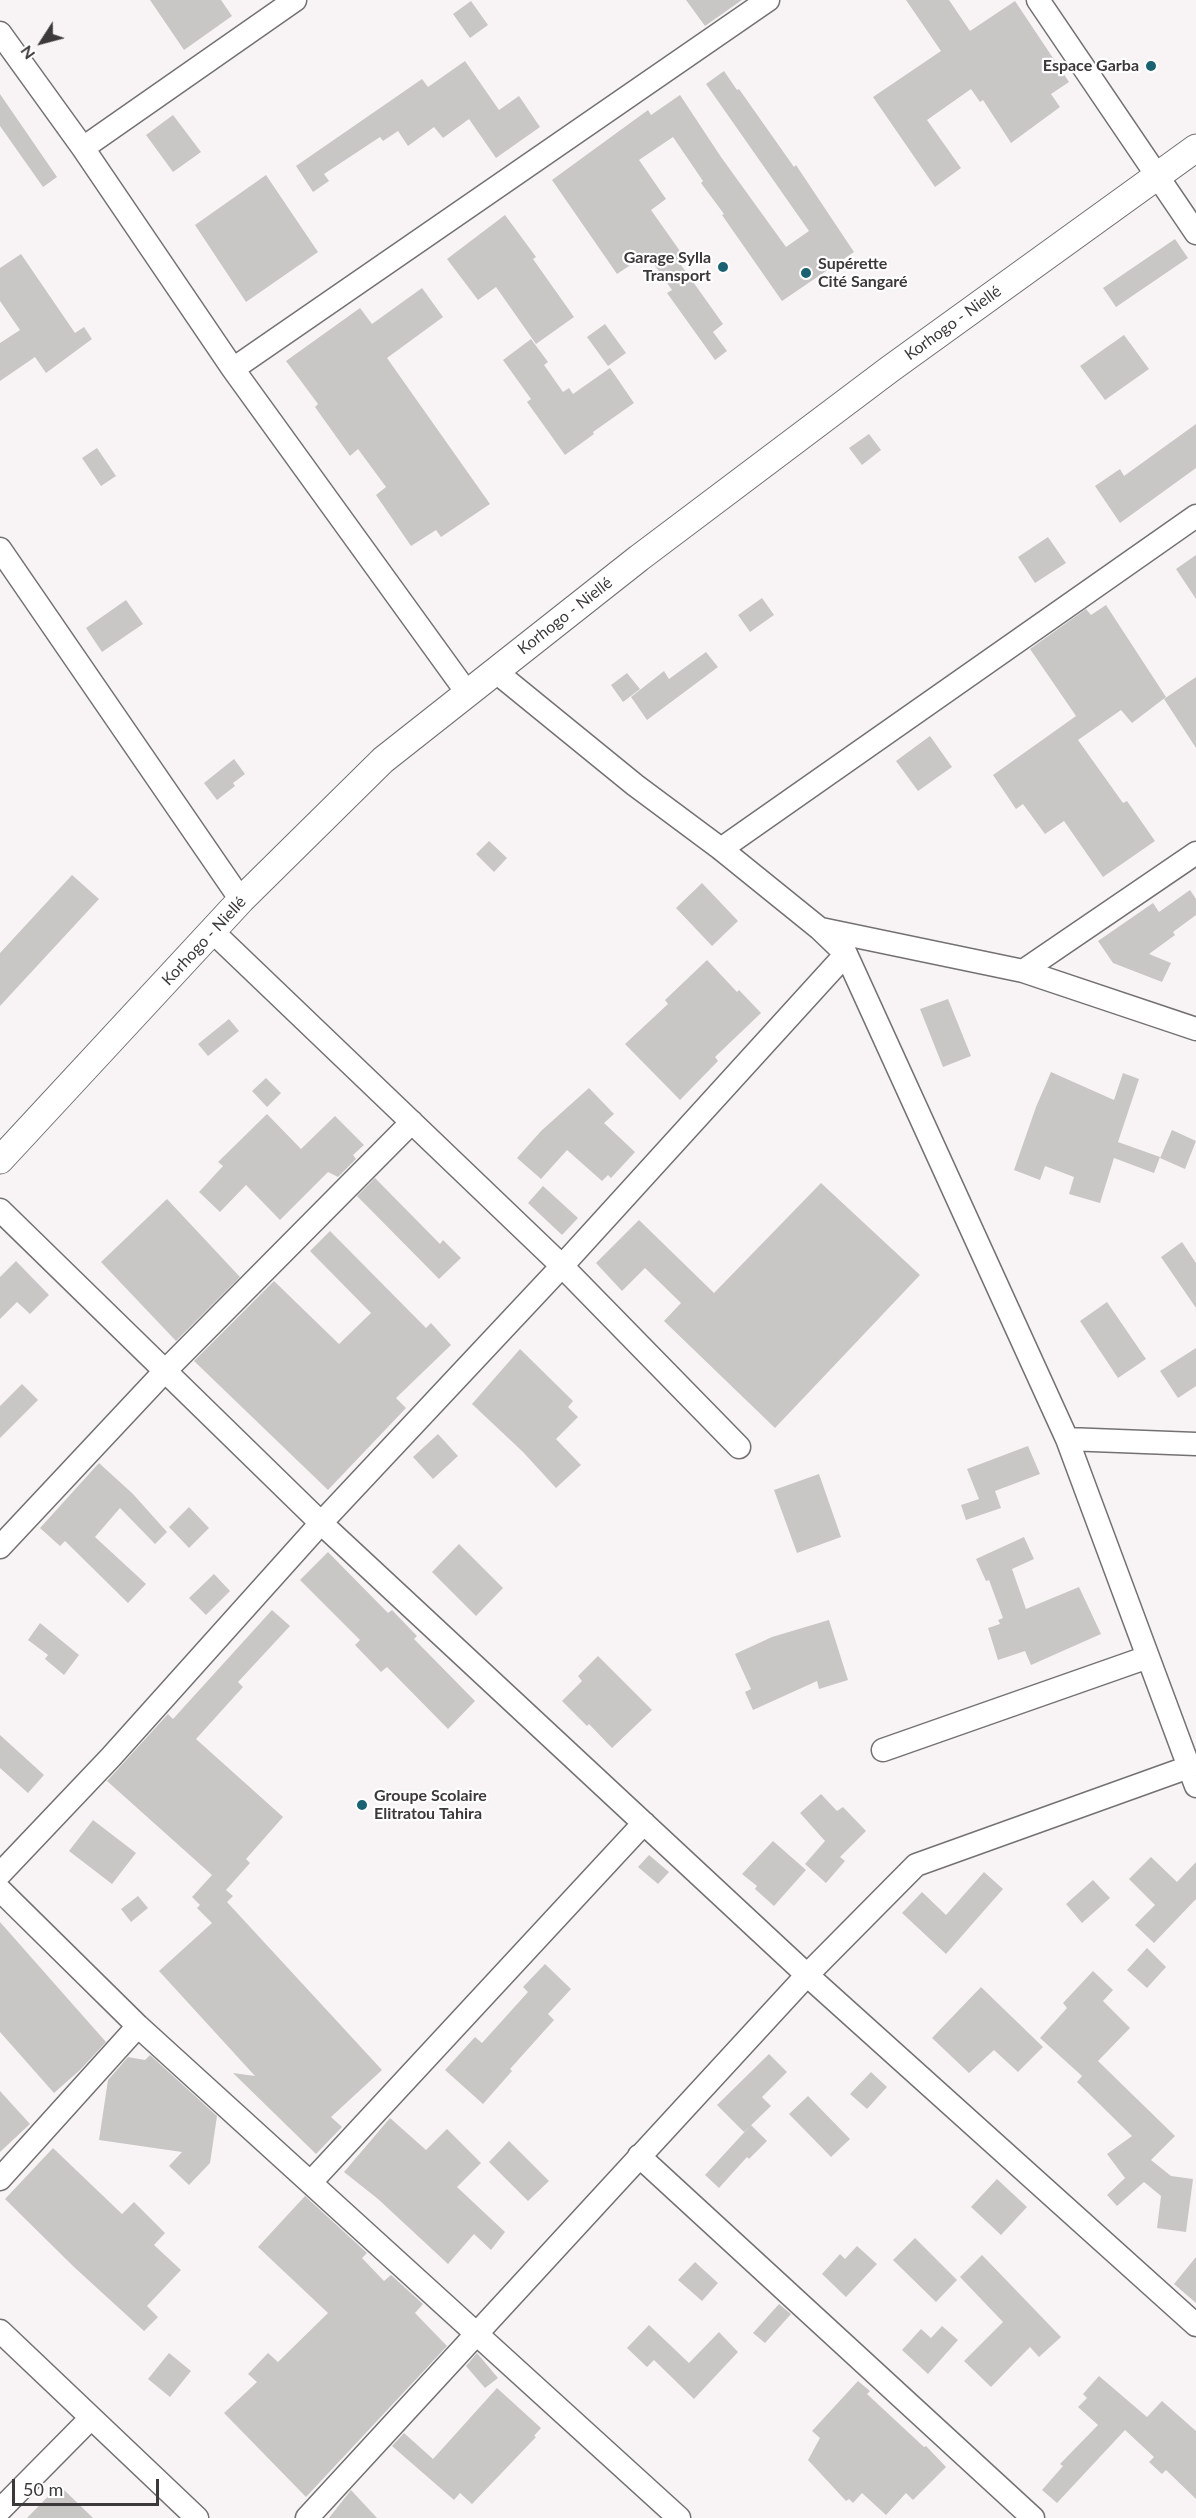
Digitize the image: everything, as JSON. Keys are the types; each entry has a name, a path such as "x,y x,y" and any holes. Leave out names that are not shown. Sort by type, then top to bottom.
{"main road":[{"name":"Korhogo - Niellé","path":"0,1160 242,900 383,760 639,558 890,369 1196,148"}],"street":[{"path":"83,148 295,0"},
{"path":"232,369 768,0"},
{"path":"1038,0 1196,233"},
{"path":"0,33 83,148 232,369 468,694"},
{"path":"721,849 1196,516"},
{"path":"0,549 242,900"},
{"path":"307,2518 807,1975 916,1865 1192,1776 1067,1439 846,954 820,929 721,849 635,785 495,671"},
{"path":"1023,971 1196,853"},
{"path":"820,929 1023,971 1196,1029"},
{"path":"213,932 562,1266 739,1447"},
{"path":"0,1874 111,1757 321,1523 562,1266 846,954"},
{"path":"0,1546 165,1371 412,1122"},
{"path":"0,1210 321,1523 807,1975 1196,2325"},
{"path":"1067,1439 1196,1444"},
{"path":"883,1750 1148,1657"},
{"path":"311,2182 644,1823"},
{"path":"0,1890 138,2025 679,2518"},
{"path":"0,2179 138,2025"},
{"path":"639,2156 1033,2518"},
{"path":"0,2331 197,2518"},
{"path":"0,2510 91,2418"}],"building":[{"path":"150,0 221,0 232,16 184,50"},
{"path":"686,0 742,0 705,26"},
{"path":"906,0 949,0 970,31 1015,1 1069,82 1051,94 1060,107 1011,143 983,100 980,102 971,89 927,120 961,168 935,187 873,97 941,51"},
{"path":"471,1 488,25 470,38 453,14"},
{"path":"465,61 499,110 519,96 540,127 496,158 469,119 443,138 434,127 408,146 398,131 383,141 380,137 324,174 329,181 313,192 296,166 422,79 428,87"},
{"path":"724,71 794,167 796,165 854,252 782,301 722,215 724,214 701,183 703,181 673,137 639,160 666,199 651,210 687,261 681,265 723,324 713,332 727,351 715,360 667,293 672,290 647,254 617,274 552,180 648,110 651,115 680,95 721,157 786,247 809,231 706,84"},
{"path":"0,94 57,177 43,187 0,126"},
{"path":"173,115 201,152 173,172 146,135"},
{"path":"266,175 318,252 246,302 195,225"},
{"path":"505,215 536,257 533,259 574,317 536,344 496,287 478,300 447,259"},
{"path":"1175,239 1188,258 1116,307 1103,288"},
{"path":"21,254 75,333 84,327 92,339 46,373 35,357 0,381 0,343 20,330 0,301 0,268"},
{"path":"422,288 443,317 387,358 490,504 441,537 436,530 411,546 376,495 386,487 358,449 350,456 315,407 318,404 286,361 360,308 372,324"},
{"path":"605,324 626,353 608,366 587,337"},
{"path":"1124,335 1149,369 1105,400 1080,366"},
{"path":"531,339 548,362 544,365 563,392 569,388 573,394 610,368 634,403 565,455 527,402 531,399 503,360"},
{"path":"1196,424 1196,468 1120,523 1095,486 1120,469 1124,476"},
{"path":"869,434 881,450 862,465 849,448"},
{"path":"97,448 116,476 101,486 82,458"},
{"path":"1048,537 1066,563 1035,583 1018,557"},
{"path":"1196,555 1196,599 1176,569"},
{"path":"762,598 774,615 750,632 738,615"},
{"path":"126,600 143,624 102,652 86,628"},
{"path":"1106,605 1166,697 1132,723 1121,710 1078,740 1123,803 1127,801 1155,841 1103,877 1064,821 1045,834 1023,804 1016,809 993,775 1076,716 1030,649 1086,609 1091,615"},
{"path":"706,652 718,667 647,720 631,697 664,671 669,679"},
{"path":"627,673 640,689 623,702 611,685"},
{"path":"1196,677 1196,748 1164,699"},
{"path":"930,736 952,767 918,791 896,761"},
{"path":"234,759 245,774 233,783 235,786 217,800 204,783"},
{"path":"489,841 507,858 494,872 476,854"},
{"path":"72,875 99,899 0,1006 0,953"},
{"path":"702,883 738,921 712,946 676,908"},
{"path":"1190,890 1196,899 1196,915 1173,932 1175,935 1149,954 1171,963 1162,982 1113,963 1098,941 1153,903 1159,912"},
{"path":"707,960 737,992 739,990 761,1013 715,1057 718,1061 680,1100 625,1044 668,1004 665,1000"},
{"path":"948,999 971,1056 943,1067 920,1009"},
{"path":"229,1019 239,1031 208,1056 198,1044"},
{"path":"1051,1072 1114,1100 1123,1073 1139,1079 1118,1142 1160,1157 1154,1173 1114,1158 1100,1203 1069,1194 1074,1177 1045,1166 1040,1180 1014,1170"},
{"path":"266,1078 281,1093 267,1107 252,1091"},
{"path":"589,1088 614,1114 604,1123 635,1152 611,1178 608,1175 602,1181 567,1150 541,1179 517,1158 541,1131"},
{"path":"267,1114 301,1149 335,1116 364,1145 353,1155 356,1159 338,1177 328,1172 280,1220 246,1185 220,1212 199,1192 223,1166 218,1162"},
{"path":"1172,1130 1196,1141 1185,1169 1160,1158"},
{"path":"375,1178 440,1244 443,1240 461,1258 439,1279 357,1196"},
{"path":"821,1183 920,1275 775,1428 664,1321 681,1303 645,1268 622,1291 596,1263 639,1220 714,1293"},
{"path":"543,1186 578,1218 562,1235 528,1203"},
{"path":"167,1199 240,1277 176,1341 101,1262"},
{"path":"330,1231 426,1328 431,1323 451,1345 396,1398 406,1408 328,1490 194,1361 274,1281 339,1344 371,1313 310,1251"},
{"path":"1182,1242 1196,1263 1196,1308 1161,1257"},
{"path":"16,1261 49,1295 30,1314 17,1302 0,1319 0,1277"},
{"path":"1107,1302 1146,1359 1118,1378 1080,1321"},
{"path":"1196,1348 1196,1386 1178,1398 1160,1371"},
{"path":"520,1349 573,1401 568,1407 578,1417 556,1439 581,1465 556,1488 523,1452 472,1404"},
{"path":"22,1384 38,1400 0,1438 0,1406"},
{"path":"438,1434 458,1456 433,1479 413,1457"},
{"path":"1028,1446 1040,1474 995,1491 1001,1508 966,1520 961,1505 979,1499 967,1469"},
{"path":"99,1463 133,1494 167,1532 155,1544 120,1508 95,1537 146,1584 128,1603 65,1541 60,1546 40,1528"},
{"path":"819,1474 841,1537 797,1553 774,1490"},
{"path":"189,1507 209,1528 189,1548 169,1527"},
{"path":"1024,1537 1034,1559 1012,1569 1026,1609 1079,1587 1101,1634 1031,1665 1025,1651 998,1660 988,1628 1000,1624 998,1620 1003,1618 989,1580 986,1581 976,1559"},
{"path":"459,1544 503,1588 476,1616 432,1572"},
{"path":"328,1552 388,1613 392,1610 417,1636 414,1639 475,1701 448,1729 387,1667 381,1672 355,1645 360,1640 300,1580"},
{"path":"214,1574 230,1591 206,1615 189,1598"},
{"path":"272,1610 290,1626 238,1682 243,1687 196,1739 283,1817 246,1859 250,1863 226,1890 233,1896 227,1902 382,2070 331,2117 342,2127 316,2154 233,2073 255,2076 159,1971 212,1923 197,1908 200,1905 192,1897 212,1875 107,1781 168,1714 173,1719"},
{"path":"829,1620 848,1680 819,1689 817,1681 753,1710 745,1692 751,1689 735,1654 772,1637"},
{"path":"40,1623 79,1655 64,1675 45,1659 48,1655 28,1640"},
{"path":"598,1656 652,1710 612,1748 562,1701 582,1681 578,1676"},
{"path":"0,1735 44,1775 28,1793 0,1768"},
{"path":"821,1794 837,1811 843,1807 866,1831 840,1857 845,1861 826,1883 805,1864 825,1841 800,1813"},
{"path":"93,1820 136,1853 112,1884 69,1851"},
{"path":"773,1841 806,1870 774,1906 755,1889 757,1886 742,1874"},
{"path":"649,1855 669,1872 658,1884 638,1867"},
{"path":"1151,1857 1177,1882 1196,1862 1196,1899 1154,1943 1135,1925 1155,1905 1129,1879"},
{"path":"984,1872 1003,1889 946,1954 902,1913 922,1892 946,1915"},
{"path":"1093,1880 1110,1898 1082,1923 1066,1904"},
{"path":"138,1896 148,1908 131,1922 121,1909"},
{"path":"0,1922 106,2042 54,2093 0,2032"},
{"path":"1147,1948 1166,1967 1147,1988 1127,1970"},
{"path":"545,1964 571,1989 548,2014 554,2020 510,2069 512,2071 483,2104 445,2070 475,2037 482,2043 528,1992 523,1987"},
{"path":"1093,1971 1113,1990 1103,2001 1130,2028 1098,2061 1175,2136 1151,2160 1171,2176 1193,2179 1186,2232 1157,2228 1161,2196 1144,2182 1117,2206 1107,2195 1125,2178 1107,2154 1132,2136 1077,2082 1082,2076 1040,2038 1067,2008 1063,2003"},
{"path":"981,1987 1043,2047 1018,2072 994,2050 969,2073 932,2038"},
{"path":"769,2054 787,2072 762,2097 771,2106 744,2132 717,2105"},
{"path":"150,2055 217,2116 210,2163 189,2185 169,2166 182,2152 99,2140 108,2080 128,2057 145,2060"},
{"path":"871,2072 887,2087 867,2109 850,2094"},
{"path":"0,2091 30,2124 0,2152"},
{"path":"808,2096 850,2139 831,2157 789,2114"},
{"path":"390,2118 426,2150 447,2129 481,2163 457,2187 505,2232 491,2250 474,2234 448,2264 378,2199 344,2172"},
{"path":"751,2125 767,2141 749,2159 747,2157 719,2188 705,2175"},
{"path":"509,2141 549,2181 528,2201 489,2162"},
{"path":"53,2148 122,2214 134,2202 165,2233 154,2245 181,2270 147,2306 158,2317 144,2331 5,2199"},
{"path":"997,2179 1027,2207 1001,2235 971,2207"},
{"path":"305,2196 367,2253 362,2258 384,2281 391,2275 423,2304 415,2313 447,2346 306,2497 224,2413 257,2382 248,2374 268,2353 278,2362 328,2313 258,2247"},
{"path":"915,2238 957,2280 936,2302 893,2260"},
{"path":"857,2246 877,2264 846,2297 822,2274 840,2254 845,2259"},
{"path":"982,2255 1061,2337 1039,2357 1030,2347 991,2387 964,2361 1003,2322 960,2277"},
{"path":"1196,2257 1196,2303 1174,2284"},
{"path":"695,2262 718,2283 702,2301 678,2280"},
{"path":"779,2304 791,2314 765,2343 753,2333"},
{"path":"649,2325 689,2363 719,2332 738,2352 694,2399 654,2360 647,2367 627,2348"},
{"path":"942,2326 958,2340 928,2374 902,2350 921,2329 931,2338"},
{"path":"169,2353 191,2371 170,2397 148,2379"},
{"path":"477,2353 498,2378 485,2388 466,2366"},
{"path":"1099,2376 1147,2417 1162,2401 1196,2431 1196,2499 1166,2470 1162,2474 1149,2462 1154,2457 1125,2430 1057,2503 1042,2490 1063,2466 1060,2464 1098,2425 1078,2407 1087,2398 1083,2394"},
{"path":"858,2381 870,2391 867,2394 924,2447 926,2446 946,2467 913,2500 906,2493 886,2515 862,2493 853,2503 849,2499 846,2501 808,2460 820,2438 812,2431"},
{"path":"497,2388 541,2428 534,2436 536,2437 472,2504 460,2493 454,2500 392,2446 404,2433 433,2459"},
{"path":"59,2485 93,2518 27,2518"},
{"path":"351,2490 377,2518 329,2518"}],"place":[{"name":"Espace Garba","path":"1151,66"},
{"name":"Garage Sylla Transport","path":"723,267"},
{"name":"Supérette Cité Sangaré","path":"806,273"},
{"name":"Groupe Scolaire Elitratou Tahira","path":"362,1805"}]}
